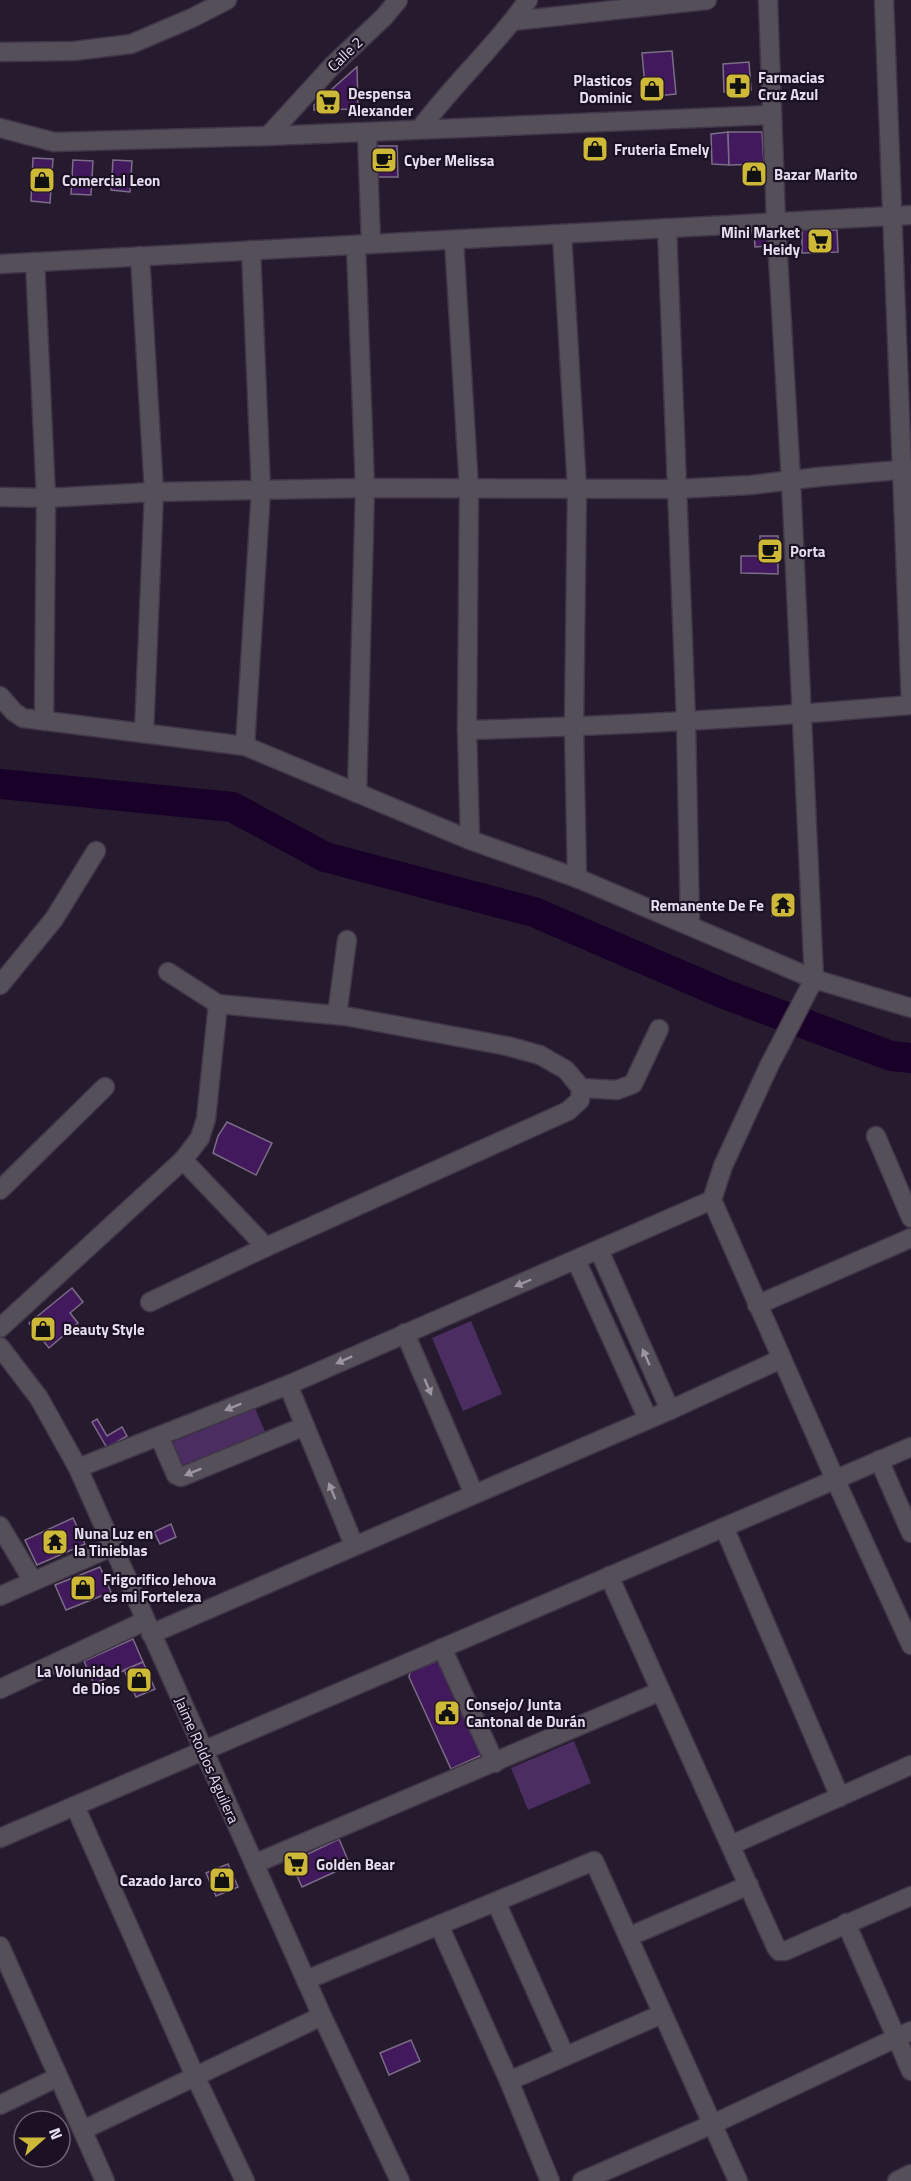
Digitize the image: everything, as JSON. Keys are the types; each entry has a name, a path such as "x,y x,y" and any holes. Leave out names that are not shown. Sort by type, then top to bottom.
{"street":[{"path":"0,52 74,51 131,44 227,0"},
{"name":"Calle 2","path":"268,136 333,65 384,17 398,0"},
{"path":"420,129 440,101 513,21 528,0"},
{"path":"513,21 707,0"},
{"path":"768,0 776,222 791,481 812,984 769,1066 723,1166 712,1200 781,1359 911,1645"},
{"path":"467,730 574,727 800,715 911,705 907,470 892,216 884,0"},
{"path":"0,128 54,142 268,136 772,115"},
{"path":"357,794 365,488 363,244 367,132"},
{"path":"0,264 911,215"},
{"path":"667,228 686,721 690,925"},
{"path":"562,234 577,488 574,727 577,878"},
{"path":"454,240 469,489 467,730 470,840"},
{"path":"245,746 261,490 251,250"},
{"path":"140,256 154,492 144,733"},
{"path":"35,262 46,498 44,721"},
{"path":"0,497 46,498 154,492 365,488 677,489 907,470"},
{"path":"0,696 5,704 23,718 245,746 470,840 577,878 690,925 812,984 911,1008"},
{"path":"0,985 54,919 96,851"},
{"path":"337,1015 347,940"},
{"path":"150,1302 568,1111 580,1100 581,1088 566,1070 540,1055 507,1046 337,1015 218,1004 168,972"},
{"path":"0,1328 183,1160 200,1137 206,1119 218,1004"},
{"path":"581,1088 616,1090 633,1084 659,1029"},
{"path":"0,1190 105,1087"},
{"path":"876,1136 911,1218"},
{"path":"183,1160 267,1247"},
{"path":"78,1468 288,1385 712,1200"},
{"path":"758,1305 911,1238"},
{"path":"599,1250 670,1410"},
{"path":"576,1260 648,1419"},
{"path":"405,1333 474,1494"},
{"name":"Jaime Roldos Aguilera","path":"0,1347 39,1398 78,1468 322,2016 400,2181"},
{"path":"0,1689 354,1545 670,1410 781,1359"},
{"path":"288,1385 354,1545"},
{"path":"159,1436 176,1475 181,1477 305,1426"},
{"path":"0,1838 911,1446"},
{"path":"879,1460 911,1533"},
{"path":"0,1526 33,1581"},
{"path":"724,1527 840,1797"},
{"path":"0,1596 114,1546"},
{"path":"609,1576 779,1951 785,1951 911,1896"},
{"path":"442,1648 495,1763"},
{"path":"254,1864 661,1691"},
{"path":"731,1845 911,1765"},
{"path":"75,1806 195,2076 245,2181"},
{"path":"306,1980 594,1861 738,2181"},
{"path":"628,1937 748,1885"},
{"path":"496,1902 565,2055"},
{"path":"846,1923 904,2035 911,2072"},
{"path":"440,1925 509,2081 550,2181"},
{"path":"0,1946 7,1979 58,2077 105,2181"},
{"path":"509,2081 662,2014"},
{"path":"82,2130 322,2016"},
{"path":"582,2181 713,2124 904,2035"},
{"path":"0,2105 58,2077"},
{"path":"897,2181 911,2174"}],"shaded area":[{"path":"471,1321 502,1394 463,1411 432,1338"},
{"path":"255,1408 266,1434 177,1471 166,1445"},
{"path":"574,1741 591,1783 528,1810 511,1768"}],"building":[{"path":"672,51 676,94 646,97 642,53"},
{"path":"749,62 751,90 724,92 723,64"},
{"path":"357,67 358,109 314,110 314,105"},
{"path":"728,132 729,165 712,164 711,134"},
{"path":"728,132 762,132 764,164 729,165"},
{"name":"Fruteria Emely","path":"587,139 603,139 603,159 588,160"},
{"path":"375,146 397,146 398,177 375,177"},
{"name":"Comercial Leon","path":"33,158 53,159 50,203 31,201"},
{"path":"73,160 93,161 91,195 71,194"},
{"path":"113,160 132,161 130,192 111,190"},
{"name":"Bazar Marito","path":"764,164 764,183 745,183 744,165"},
{"name":"Mini Market Heidy","path":"802,230 837,230 838,252 802,253"},
{"path":"754,231 769,231 769,246 755,247"},
{"path":"760,536 778,536 778,556 760,556"},
{"path":"741,556 778,556 778,574 741,573"},
{"name":"Remanente De Fe","path":"772,895 793,895 793,916 772,916"},
{"path":"227,1122 272,1143 256,1175 213,1153 218,1136"},
{"path":"72,1288 83,1302 70,1313 78,1323 49,1348 29,1323"},
{"path":"97,1419 107,1436 122,1427 127,1436 107,1448 92,1422"},
{"name":"Nuna Luz en la Tinieblas","path":"73,1518 85,1544 37,1565 25,1540"},
{"path":"171,1524 176,1537 160,1544 154,1532"},
{"name":"Frigorifico Jehova es mi Forteleza","path":"100,1567 111,1592 66,1610 55,1585"},
{"path":"133,1639 143,1662 94,1684 84,1661"},
{"name":"Consejo/ Junta Cantonal de Durán","path":"442,1659 484,1754 451,1769 409,1677 410,1672"},
{"name":"La Volunidad de Dios","path":"143,1662 155,1689 136,1697 124,1670"},
{"path":"339,1839 350,1865 302,1887 291,1862"},
{"name":"Cazado Jarco","path":"228,1864 238,1887 216,1896 206,1873"},
{"path":"411,2040 420,2061 389,2075 380,2053"}],"waterway":[{"path":"0,784 232,807 325,857 534,912 722,993 891,1056 911,1058"}],"place":[{"name":"Farmacias Cruz Azul","path":"738,86"},
{"name":"Plasticos Dominic","path":"652,89"},
{"name":"Despensa Alexander","path":"328,102"},
{"name":"Fruteria Emely","path":"595,149"},
{"name":"Cyber Melissa","path":"384,160"},
{"name":"Bazar Marito","path":"754,174"},
{"name":"Comercial Leon","path":"42,180"},
{"name":"Mini Market Heidy","path":"820,241"},
{"name":"Porta","path":"770,551"},
{"name":"Remanente De Fe","path":"783,905"},
{"name":"Beauty Style","path":"43,1329"},
{"name":"Nuna Luz en la Tinieblas","path":"55,1542"},
{"name":"Frigorifico Jehova es mi Forteleza","path":"83,1588"},
{"name":"La Volunidad de Dios","path":"139,1680"},
{"name":"Consejo/ Junta Cantonal de Durán","path":"447,1713"},
{"name":"Golden Bear","path":"296,1864"},
{"name":"Cazado Jarco","path":"222,1880"}]}
